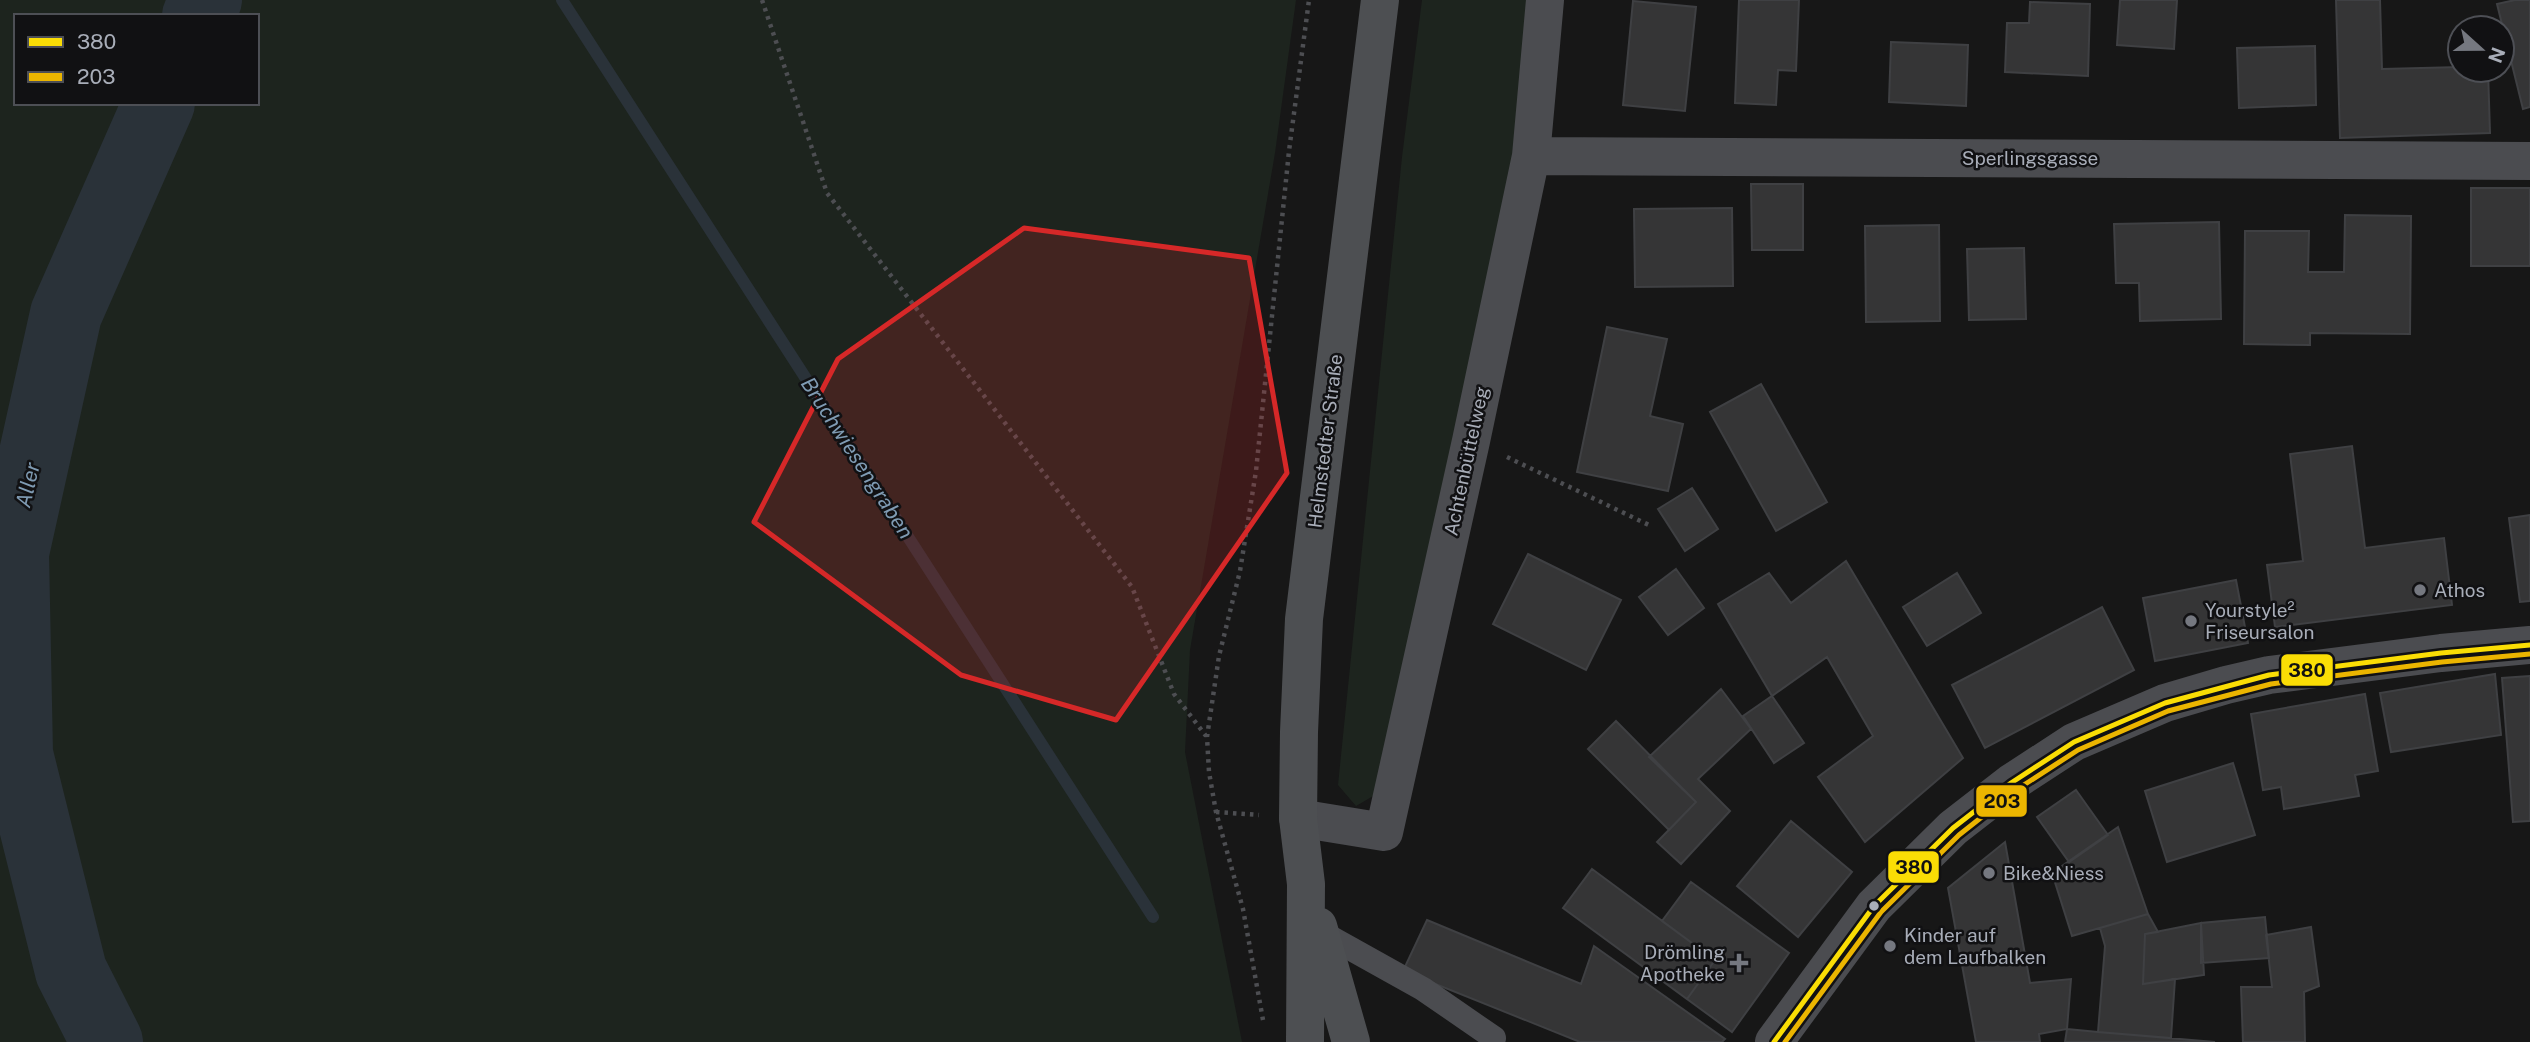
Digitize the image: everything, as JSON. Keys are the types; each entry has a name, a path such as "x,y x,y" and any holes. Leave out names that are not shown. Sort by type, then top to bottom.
{"main road":[{"name":"Helmstedter Straße","path":"1305,1042 1306,884 1298,818 1304,618 1380,0"},
{"name":"Helmstedter Straße","path":"1306,884 1351,1042"}],"street":[{"name":"Achtenbüttelweg","path":"1298,818 1384,832 1531,156 1545,0"},
{"name":"Sperlingsgasse","path":"1531,156 2530,161"},
{"path":"1774,1042 1874,906 1943,837 2011,783 2074,742 2165,703 2269,675 2441,653 2530,645"}],"lane":[{"path":"1319,930 1423,989 1494,1038"}],"path":[{"path":"762,0 827,193 1132,587 1174,694 1207,737"},
{"path":"1265,1029 1243,909 1216,811 1209,772 1207,737 1219,656 1240,571 1256,471 1290,151 1310,0"},
{"path":"1471,441 1651,526"}],"highlighted area":[{"path":"1024,228 1249,258 1287,473 1116,720 961,675 754,522 838,359"}],"shaded area":[{"path":"0,0 1296,0 1275,153 1190,650 1185,752 1242,1042 0,1042"},
{"path":"1422,0 1529,0 1514,172 1387,788 1356,806 1338,785 1402,157"}],"building":[{"path":"1739,0 1799,0 1796,71 1778,70 1776,105 1735,103"},
{"path":"2120,0 2177,0 2174,49 2117,45"},
{"path":"2336,0 2380,0 2382,69 2446,67 2446,84 2488,84 2490,133 2340,138"},
{"path":"2530,0 2530,107 2523,109 2516,81 2516,14 2499,14 2497,4"},
{"path":"1633,1 1696,7 1685,111 1623,105"},
{"path":"2030,2 2090,4 2088,76 2005,72 2007,23 2029,23"},
{"path":"1891,42 1968,45 1966,106 1889,102"},
{"path":"2315,46 2316,105 2239,108 2237,48"},
{"path":"1751,184 1803,184 1803,250 1752,250"},
{"path":"2471,188 2530,188 2530,266 2471,266"},
{"path":"1732,208 1733,286 1635,287 1634,209"},
{"path":"2345,215 2411,216 2410,334 2310,333 2310,345 2244,344 2245,231 2309,231 2308,272 2344,272"},
{"path":"2219,222 2221,319 2140,321 2139,283 2116,283 2114,224"},
{"path":"1939,225 1940,321 1866,322 1865,226"},
{"path":"2024,248 2026,319 1969,320 1967,249"},
{"path":"1607,327 1667,339 1650,416 1683,424 1668,491 1577,472"},
{"path":"1761,384 1827,502 1776,531 1710,412"},
{"path":"2352,446 2365,548 2444,538 2452,605 2275,627 2267,565 2303,561 2290,454"},
{"path":"1692,488 1718,529 1685,551 1658,509"},
{"path":"2530,515 2530,601 2520,602 2509,518"},
{"path":"1528,554 1621,600 1586,670 1493,624"},
{"path":"1846,561 1963,758 1865,842 1818,777 1873,736 1827,657 1772,696 1718,604 1769,573 1791,603"},
{"path":"1676,569 1704,608 1668,635 1639,597"},
{"path":"1957,573 1981,613 1927,646 1903,607"},
{"path":"2236,580 2248,643 2155,661 2143,598"},
{"path":"2102,607 2134,670 1985,748 1952,685"},
{"path":"2495,674 2501,735 2391,752 2380,693"},
{"path":"2530,676 2530,821 2513,822 2502,678"},
{"path":"1721,689 1751,729 1698,779 1730,811 1681,864 1657,842 1696,802 1649,757"},
{"path":"2365,694 2378,771 2355,775 2359,796 2284,809 2281,787 2263,790 2251,714"},
{"path":"1772,696 1804,743 1774,763 1743,716"},
{"path":"1616,721 1696,802 1669,830 1588,749"},
{"path":"2233,763 2255,835 2167,862 2145,791"},
{"path":"2076,790 2108,835 2069,862 2037,817"},
{"path":"1791,821 1852,872 1798,937 1737,886"},
{"path":"2118,827 2148,914 2072,936 2052,873"},
{"path":"2005,842 2030,983 2071,979 2067,1029 2039,1034 2040,1042 1976,1042 1948,888"},
{"path":"1592,869 1715,960 1687,999 1563,908"},
{"path":"1691,882 1789,953 1732,1032 1687,999 1715,960 1662,921"},
{"path":"2148,914 2158,932 2145,934 2143,984 2175,979 2171,1038 2098,1032 2105,946 2100,928"},
{"path":"2265,917 2269,958 2201,963 2201,923"},
{"path":"1427,920 1581,984 1594,946 1725,1039 1722,1042 1580,1042 1403,971"},
{"path":"2201,923 2204,975 2143,984 2145,934"},
{"path":"2311,927 2319,986 2304,992 2305,1042 2243,1042 2241,987 2272,987 2266,935"},
{"path":"2067,1029 2098,1032 2215,1042 2065,1042"}],"waterway":[{"name":"Aller","path":"199,14 206,0"},
{"name":"Bruchwiesengraben","path":"562,0 1153,917"},
{"name":"Aller","path":"107,1042 71,971 17,754 13,553 66,314 158,105"}],"transit line":[{"name":"380","path":"1774,1042 1874,906 1953,828 2011,783 2074,742 2165,703 2269,675 2441,653 2530,645"},
{"name":"203","path":"1785,1042 1881,912 1959,835 2016,790 2078,750 2168,711 2271,684 2442,662 2530,654"}],"place":[{"name":"Athos","path":"2420,590"},
{"name":"Yourstyle² Friseursalon","path":"2191,621"},
{"name":"Bike&Niess","path":"1989,873"},
{"name":"Kinder auf dem Laufbalken","path":"1890,946"},
{"name":"Drömling Apotheke","path":"1739,963"}]}
